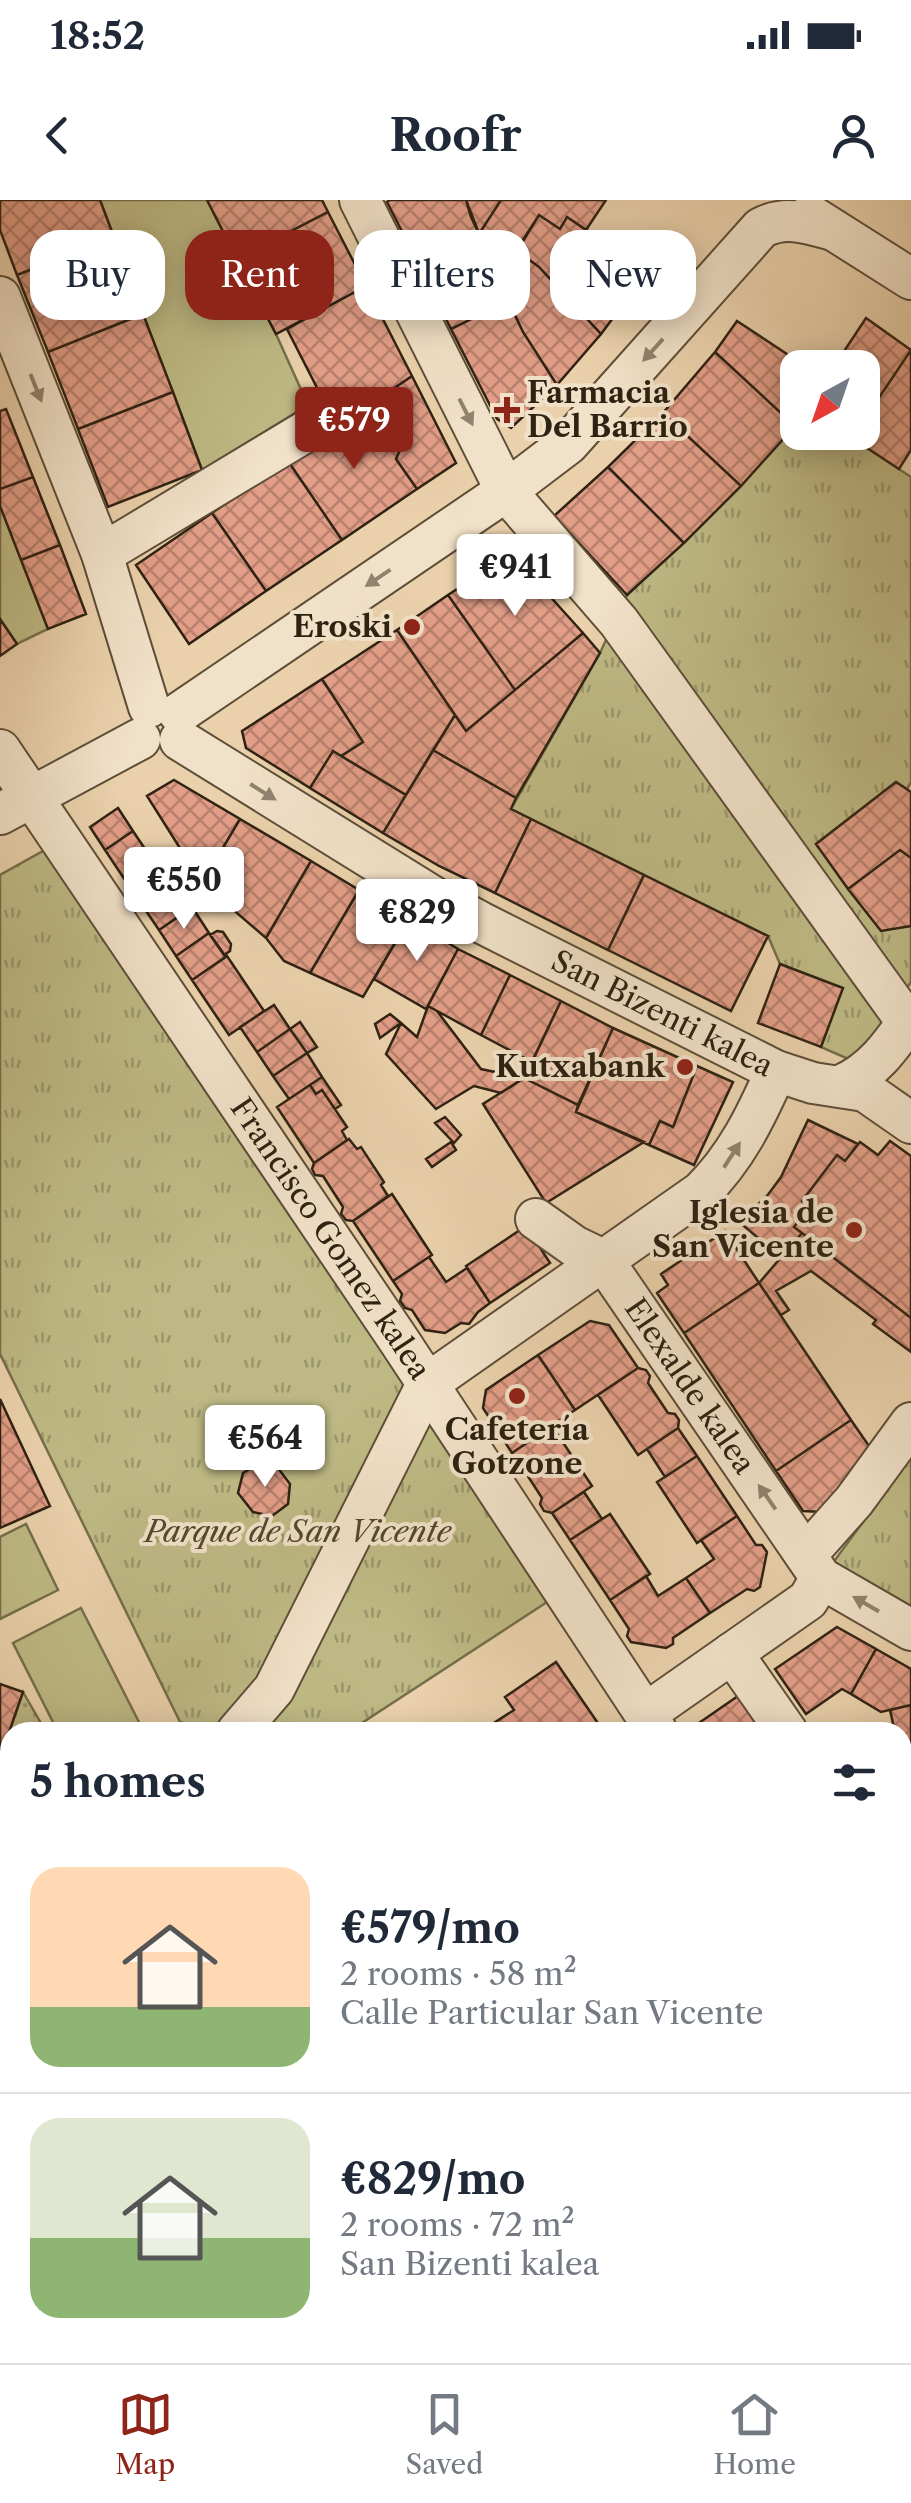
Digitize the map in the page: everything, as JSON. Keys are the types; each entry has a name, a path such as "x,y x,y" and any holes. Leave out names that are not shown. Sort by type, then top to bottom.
{"street":[{"path":"360,200 506,492 619,622 909,1020 882,1058 867,1072 840,1086"},
{"path":"786,200 911,279"},
{"path":"15,805 162,725 506,492 568,444 761,228 778,221 803,221 833,230"},
{"path":"0,297 102,554 162,725"},
{"path":"102,554 310,429"},
{"name":"San Bizenti kalea","path":"162,725 434,898 776,1071 813,1083 865,1091 911,1124"},
{"name":"Francisco Gomez kalea","path":"0,750 15,805 428,1384 650,1722"},
{"path":"245,1722 274,1689 428,1384 700,1192 740,1145 776,1071"},
{"name":"Elexalde kalea","path":"536,1219 574,1246 603,1260 814,1567"},
{"path":"652,1722 732,1653 808,1600 814,1567 854,1501 911,1424"},
{"path":"814,1567 911,1630"},
{"path":"732,1653 780,1722"}],"green space":[{"path":"100,200 207,200 222,230 185,230 185,320 269,320 308,405 202,470 145,320 165,320 165,230 111,230"},
{"path":"780,440 780,450 870,450 911,477 911,782 907,789 896,782 816,844 881,930 911,926 911,982 855,1062 821,1047 842,988 780,964 768,936 511,809 600,653 627,595 741,486"},
{"path":"0,505 48,629 17,644 0,619"},
{"name":"Parque de San Vicente","path":"61,841 564,1591 363,1722 180,1722 0,1354 0,875"},
{"path":"911,1457 911,1610 832,1564"},
{"path":"26,1524 58,1590 0,1619 0,1537"},
{"path":"81,1608 139,1722 53,1722 13,1643"},
{"path":"23,1692 40,1722 13,1722"}],"building":[{"path":"0,200 100,200 111,230 30,230 30,270 17,275 0,230"},
{"path":"207,200 322,200 328,212 293,230 222,230"},
{"path":"466,200 478,230 401,230 387,202"},
{"path":"466,200 501,200 482,230 477,230"},
{"path":"501,200 606,200 586,230 567,217 560,229 539,215 529,230 482,230"},
{"path":"328,212 354,263 354,292 334,303 334,230 293,230"},
{"path":"539,215 560,229 567,217 586,230 550,230 550,279 530,260 530,230"},
{"path":"530,260 550,279 550,320 588,320 601,334 557,385 517,320 530,320"},
{"path":"30,270 30,307 17,275"},
{"path":"354,293 354,320 383,320 412,376 337,427 287,329 304,320 334,320 334,303"},
{"path":"866,318 911,350 880,396 880,350 845,350"},
{"path":"35,320 128,320 48,352"},
{"path":"128,320 145,320 173,392 78,429 48,352"},
{"path":"269,320 302,320 276,334"},
{"path":"446,320 469,320 451,329"},
{"path":"469,320 517,320 557,385 511,428 497,419 451,329"},
{"path":"588,320 611,320 601,334"},
{"path":"737,321 781,350 780,412 715,352"},
{"path":"911,350 911,450 899,469 870,450 880,450 880,396"},
{"path":"715,352 780,412 780,443 741,486 663,413"},
{"path":"412,376 456,463 417,489 396,459 399,452 374,402"},
{"path":"173,392 202,470 108,507 78,429"},
{"path":"374,402 399,452 396,459 417,489 342,540 288,461"},
{"path":"6,409 33,477 0,489 0,411"},
{"path":"663,413 741,486 684,543 608,467"},
{"path":"288,461 342,540 266,591 212,513"},
{"path":"608,467 684,543 627,595 554,516"},
{"path":"33,477 60,545 21,560 0,506 0,489"},
{"path":"212,513 266,591 189,644 136,565"},
{"path":"60,545 86,614 48,629 21,560"},
{"path":"511,553 583,633 515,690 448,595"},
{"path":"448,595 515,690 466,731 397,630"},
{"path":"0,619 17,644 0,656"},
{"path":"397,630 455,715 406,795 341,756 363,742 322,679"},
{"path":"583,633 600,653 516,798 433,750 455,715 466,731"},
{"path":"322,679 363,742 341,756 333,751 310,788 246,748 242,731"},
{"path":"433,750 516,798 511,809 531,819 495,893 383,833"},
{"path":"333,751 406,795 383,833 310,788"},
{"path":"174,780 240,819 202,883 147,796"},
{"path":"896,782 911,792 911,858 900,850 848,889 816,844"},
{"path":"118,808 133,831 105,850 90,827"},
{"path":"240,819 311,861 266,938 202,883"},
{"path":"531,819 644,875 608,950 495,893"},
{"path":"133,831 151,858 123,877 105,850"},
{"path":"900,850 911,858 911,926 881,931 848,889"},
{"path":"151,858 156,866 163,861 188,898 181,902 187,911 159,930 123,877"},
{"path":"311,861 359,890 310,973 284,961 266,938"},
{"path":"644,875 768,936 731,1011 608,950"},
{"path":"359,890 409,919 363,997 310,973"},
{"path":"192,907 209,933 176,956 159,930"},
{"path":"409,919 458,949 426,1009 374,979"},
{"path":"223,932 231,944 224,955 210,935"},
{"path":"209,933 226,957 192,980 176,956"},
{"path":"458,949 510,975 481,1035 428,1006"},
{"path":"227,956 264,1011 229,1035 192,980"},
{"path":"780,964 843,988 821,1047 758,1023"},
{"path":"510,975 561,1001 532,1062 481,1035"},
{"path":"561,1001 613,1028 578,1105 524,1078"},
{"path":"274,1005 290,1029 257,1052 240,1027"},
{"path":"428,1006 437,1011 481,1069 524,1078 501,1093 474,1086 436,1109 386,1054 401,1023 417,1037"},
{"path":"390,1014 401,1023 380,1038 375,1024"},
{"path":"300,1022 317,1047 307,1053 290,1029"},
{"path":"613,1028 697,1066 673,1127 660,1121 649,1145 576,1112"},
{"path":"290,1029 307,1053 273,1076 257,1052"},
{"path":"307,1053 322,1077 289,1099 273,1076"},
{"path":"697,1066 733,1082 694,1165 649,1145 660,1121 673,1127"},
{"path":"322,1077 341,1105 335,1109 322,1090 316,1094 310,1085"},
{"path":"524,1078 578,1105 576,1112 644,1142 546,1203 483,1104"},
{"path":"310,1085 316,1094 322,1090 347,1127 342,1131 347,1140 314,1163 277,1107"},
{"path":"445,1117 461,1135 454,1143 435,1123"},
{"path":"808,1120 858,1144 845,1161 837,1155 802,1201 809,1207 794,1227 802,1233 782,1258 739,1222 781,1177"},
{"path":"349,1139 357,1149 361,1147 384,1182 381,1185 388,1196 353,1221 341,1214 343,1207 323,1176 315,1175 312,1169 314,1163"},
{"name":"Iglesia de San Vicente","path":"890,1141 911,1156 911,1318 794,1227 809,1207 802,1201 837,1155 845,1161 860,1142 878,1155"},
{"path":"451,1142 456,1150 432,1167 426,1159"},
{"path":"392,1194 432,1255 393,1281 353,1221"},
{"path":"526,1226 550,1263 490,1303 466,1266"},
{"path":"725,1231 759,1283 684,1333 657,1293 668,1285 661,1274"},
{"path":"802,1233 911,1318 911,1352 811,1271 776,1291 789,1310 781,1315 759,1283"},
{"path":"429,1257 446,1282 467,1268 490,1303 469,1324 461,1323 445,1333 425,1330 412,1310 400,1301 402,1294 393,1281"},
{"path":"759,1283 851,1420 776,1471 684,1333"},
{"path":"590,1321 609,1325 638,1368 575,1410 538,1355"},
{"path":"538,1355 575,1410 512,1453 483,1408 486,1390"},
{"path":"638,1368 646,1370 650,1376 648,1383 668,1413 679,1420 678,1428 638,1455 598,1395"},
{"path":"0,1399 50,1506 0,1528"},
{"path":"851,1420 869,1446 822,1512 803,1511 776,1471"},
{"path":"552,1426 592,1486 552,1513 544,1511 542,1498 522,1467 515,1467 511,1460 512,1453"},
{"path":"678,1428 697,1456 665,1477 647,1449"},
{"path":"697,1456 737,1516 697,1543 657,1482"},
{"path":"259,1463 278,1468 290,1484 288,1504 272,1516 253,1512 238,1493 243,1473"},
{"path":"584,1492 602,1519 570,1540 552,1513"},
{"path":"610,1514 650,1574 610,1600 570,1540"},
{"path":"737,1516 756,1545 762,1545 767,1552 760,1587 754,1591 747,1589 710,1613 686,1578 714,1559 701,1540"},
{"path":"646,1576 658,1596 686,1578 710,1613 673,1638 673,1644 666,1648 631,1642 627,1636 629,1629 610,1600"},
{"path":"837,1627 876,1649 851,1694 842,1689 806,1714 775,1669"},
{"path":"876,1649 911,1669 911,1705 881,1712 851,1694"},
{"path":"556,1662 597,1722 495,1722 514,1710 505,1697"},
{"path":"0,1684 23,1692 13,1722 0,1722"},
{"path":"738,1696 756,1722 700,1722"},
{"path":"911,1705 911,1722 893,1722 890,1710"}],"place":[{"name":"Farmacia Del Barrio","path":"507,410"},
{"name":"Eroski","path":"412,627"},
{"name":"Kutxabank","path":"685,1067"},
{"name":"Iglesia de San Vicente","path":"854,1230"},
{"name":"Cafetería Gotzone","path":"517,1396"}]}
